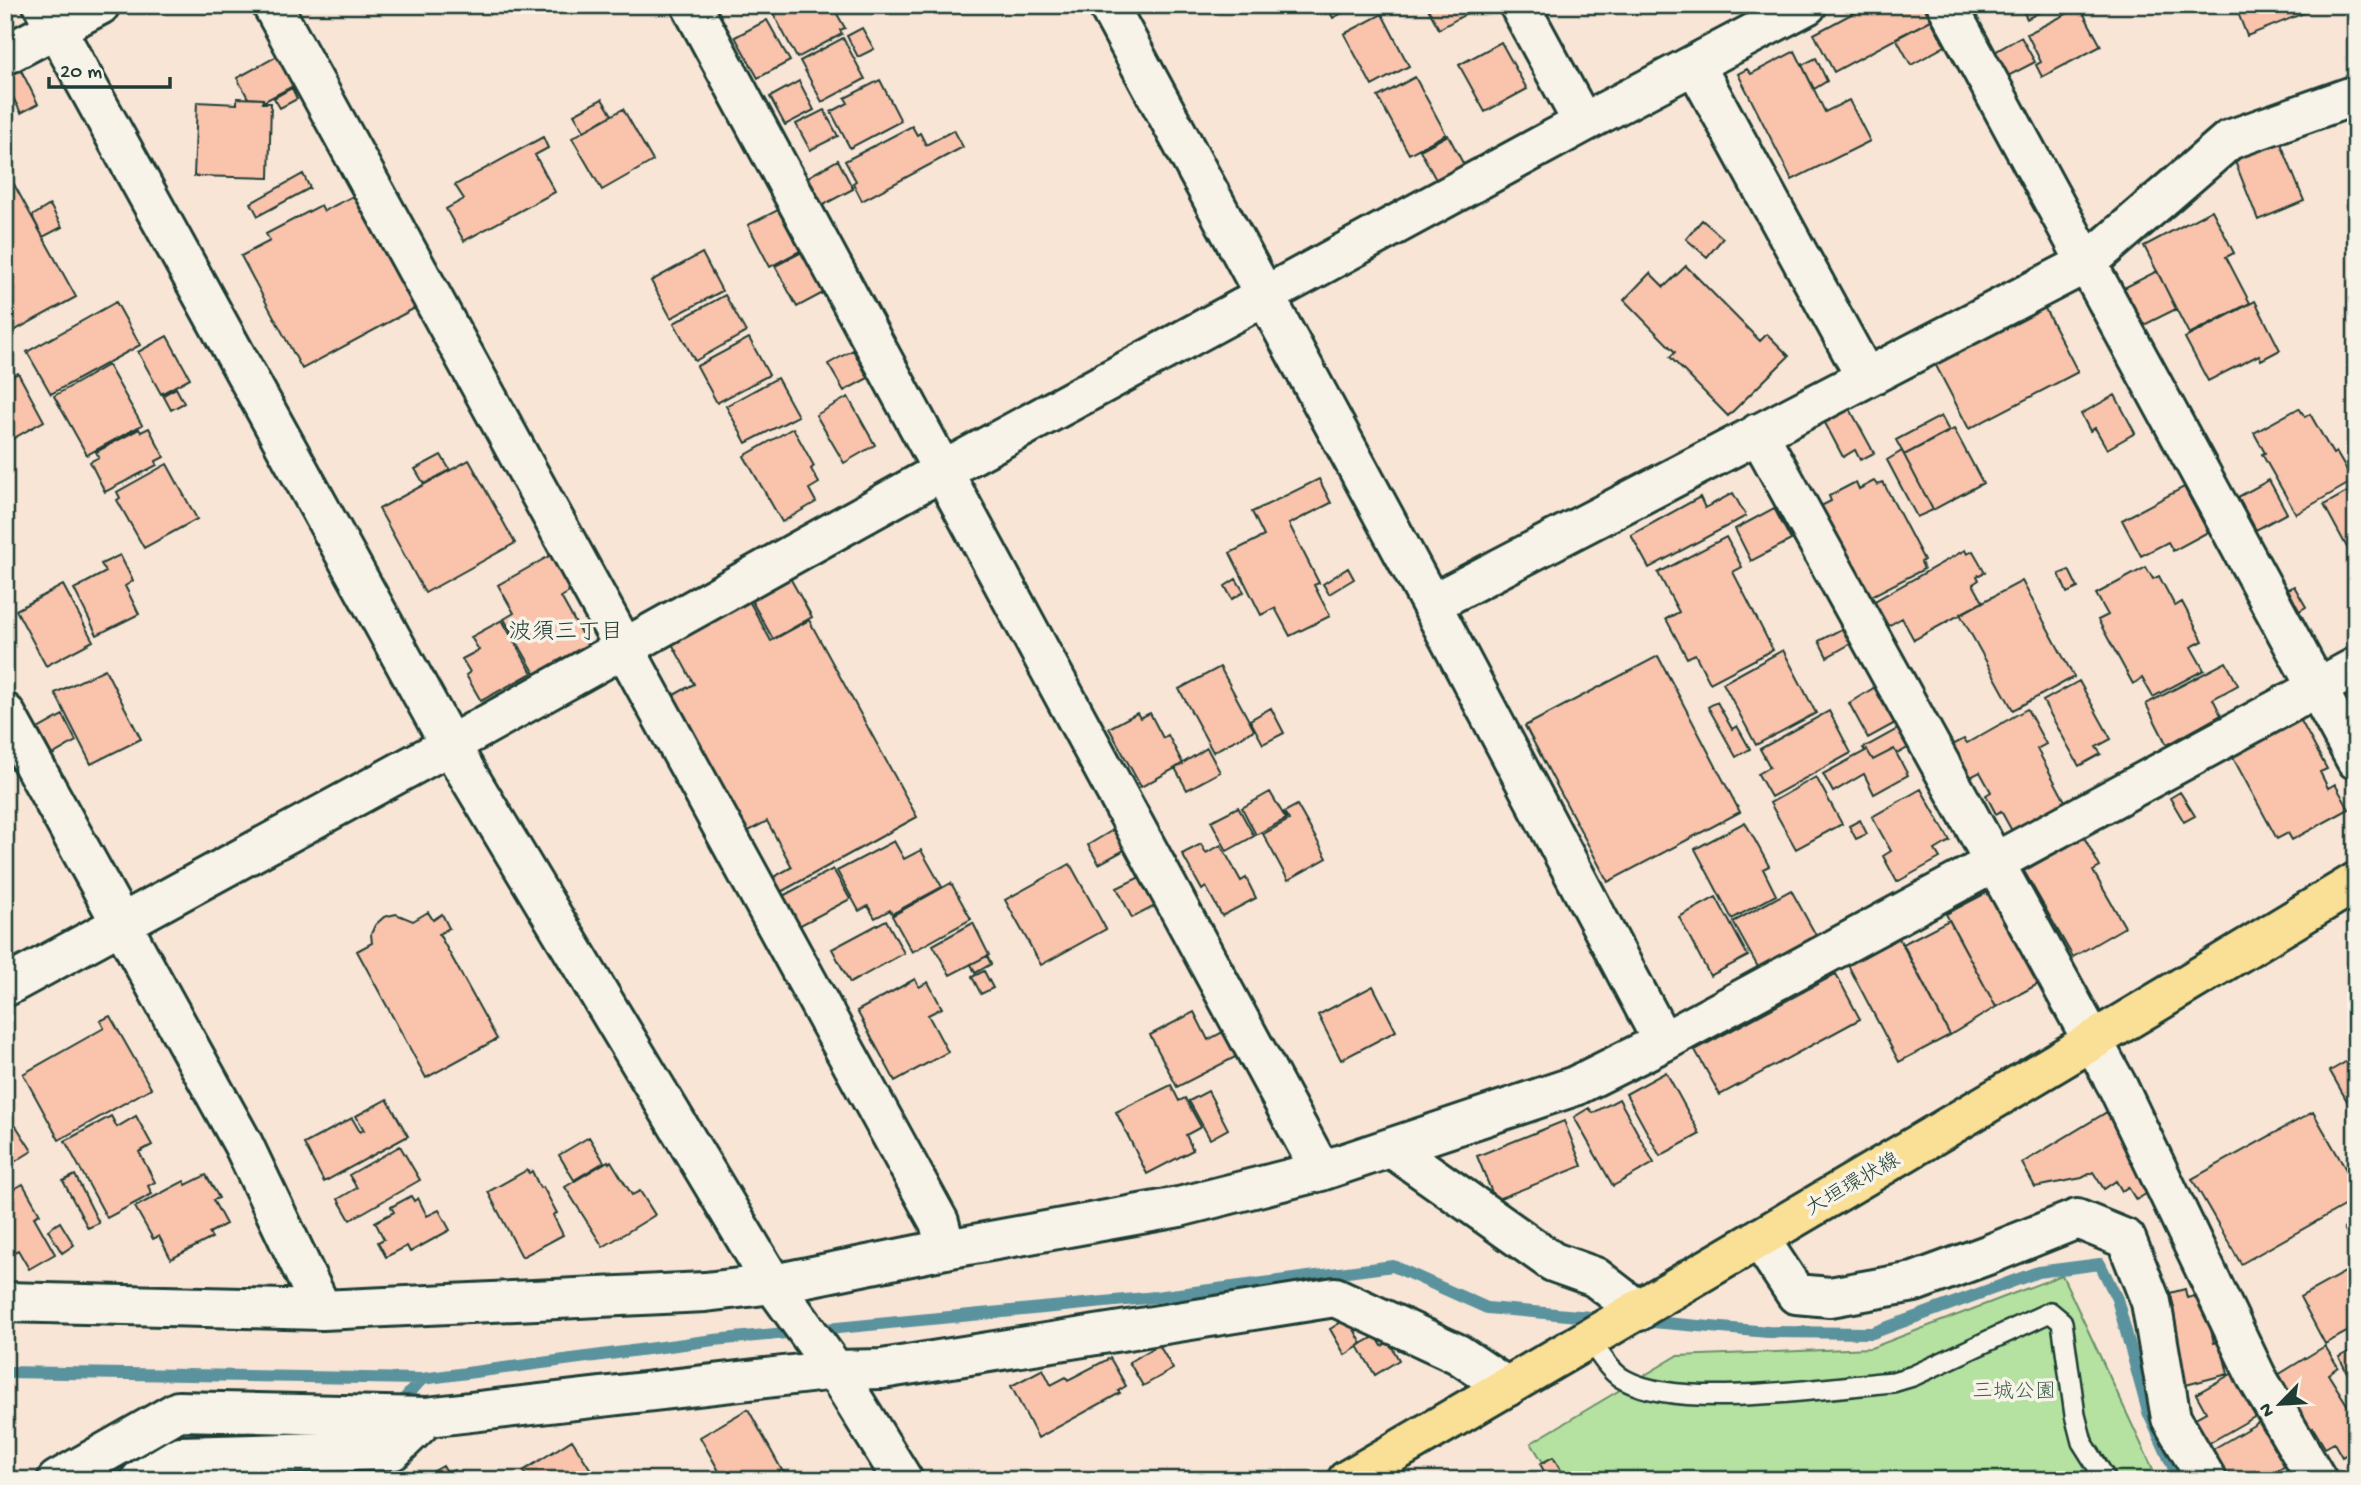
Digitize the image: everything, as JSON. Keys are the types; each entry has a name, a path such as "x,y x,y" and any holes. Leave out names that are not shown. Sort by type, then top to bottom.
{"main road":[{"name":"大垣環状線","path":"1347,1480 1590,1340 2093,1042 2356,882"}],"street":[{"path":"5,55 50,17 100,5"},
{"path":"272,5 626,647 939,1223 946,1249"},
{"path":"691,5 1321,1171"},
{"path":"1108,5 1664,1042"},
{"path":"1519,5 1583,122"},
{"path":"5,986 450,745 944,470 1583,122 1807,5"},
{"path":"1947,5 2356,760"},
{"path":"50,17 450,745 773,1284 835,1370 903,1480"},
{"path":"1695,65 1865,376"},
{"path":"1431,604 1865,376 2087,263 2229,140 2356,95"},
{"path":"1758,433 2118,1087 2256,1376 2317,1480"},
{"path":"5,1302 322,1310 705,1292 773,1284 946,1249 1179,1207 1321,1171 1575,1086 1664,1042 2356,667"},
{"path":"5,713 243,1144 322,1310"},
{"path":"1392,1148 1553,1262 1595,1277 1639,1311"},
{"path":"1759,1238 1796,1294 1830,1297 1914,1282 2077,1219 2126,1239 2151,1302 2171,1418 2207,1480"},
{"path":"57,1480 178,1411 427,1417 835,1370 882,1369 1335,1297 1458,1354 1507,1387"},
{"path":"140,1480 180,1456 393,1450 427,1417"}],"lane":[{"path":"1590,1340 1611,1369 1625,1380 1663,1392 1732,1396 1893,1382 1913,1376 2050,1312 2062,1322 2075,1415 2082,1442 2106,1480"}],"green space":[{"name":"三城公園","path":"2062,1275 2158,1480 1554,1480 1531,1443 1677,1356 1871,1348"}],"building":[{"path":"793,5 844,5 846,9 837,14 845,28 840,30 842,34 797,58 774,15"},
{"path":"1357,5 1333,18 1327,7"},
{"path":"1426,5 1482,5 1439,29"},
{"path":"1740,5 1770,5 1747,18"},
{"path":"1868,5 1923,5 1931,20 1834,72 1814,34"},
{"path":"2020,5 2053,5 2027,19"},
{"path":"2235,5 2307,5 2309,11 2247,36"},
{"path":"2080,7 2101,46 2042,77 2036,65 2041,62 2027,34"},
{"path":"1382,14 1409,66 1372,86 1344,34"},
{"path":"767,20 790,61 758,78 735,37"},
{"path":"1931,20 1945,46 1911,65 1896,38"},
{"path":"862,28 874,49 858,57 847,36"},
{"path":"2021,37 2035,62 2008,76 1995,52"},
{"path":"843,38 865,79 822,102 800,61"},
{"path":"1501,42 1527,89 1485,112 1459,65"},
{"path":"1795,51 1825,112 1849,100 1870,141 1792,180 1738,74 1747,69 1751,74"},
{"path":"281,54 297,84 263,102 263,99 248,98 237,78"},
{"path":"1816,58 1827,81 1814,89 1802,65"},
{"path":"21,70 38,104 21,113 5,77"},
{"path":"1415,77 1446,134 1409,154 1378,97"},
{"path":"880,80 901,121 850,148 831,112 848,103 845,98"},
{"path":"799,81 814,110 785,125 770,97"},
{"path":"292,88 297,99 280,108 274,98"},
{"path":"237,98 263,99 262,103 271,103 269,178 194,176 197,102 237,104"},
{"path":"602,99 612,115 584,131 574,114"},
{"path":"623,109 653,161 602,190 572,138"},
{"path":"824,110 838,136 810,150 796,124"},
{"path":"912,126 917,135 920,133 926,145 954,130 963,147 862,201 853,183 856,181 845,161"},
{"path":"1448,135 1464,165 1436,180 1420,150"},
{"path":"543,137 548,148 535,155 555,192 464,241 446,209 464,199 455,185"},
{"path":"2280,141 2304,201 2258,220 2234,159"},
{"path":"838,160 853,189 823,205 808,177"},
{"path":"5,168 76,297 12,332 5,319"},
{"path":"303,174 310,188 258,216 251,203"},
{"path":"353,196 415,308 302,369 241,256 270,241 266,234 321,205 324,211"},
{"path":"50,205 62,227 43,237 32,216"},
{"path":"778,210 800,251 770,267 748,225"},
{"path":"2212,210 2234,253 2226,257 2250,303 2189,334 2144,246"},
{"path":"1702,220 1723,238 1707,257 1686,239"},
{"path":"802,252 825,292 797,307 775,266"},
{"path":"702,253 722,291 671,318 651,281"},
{"path":"1686,266 1760,341 1767,334 1789,356 1728,416 1670,357 1675,352 1624,300 1650,273 1664,287"},
{"path":"2157,271 2176,309 2144,325 2124,288"},
{"path":"725,295 746,332 695,361 674,323"},
{"path":"2041,301 2078,372 1969,429 1932,358"},
{"path":"2255,301 2280,350 2261,360 2259,355 2208,381 2185,338"},
{"path":"116,302 140,345 51,394 27,352"},
{"path":"167,336 190,378 161,394 138,352"},
{"path":"749,338 769,375 717,403 697,366"},
{"path":"853,350 868,378 844,391 828,364"},
{"path":"108,365 142,425 87,455 54,396"},
{"path":"18,373 44,421 5,443 5,380"},
{"path":"777,378 798,416 746,443 726,406"},
{"path":"176,388 184,403 171,410 163,395"},
{"path":"2115,395 2135,433 2107,449 2095,428 2090,431 2081,414"},
{"path":"848,397 875,445 844,463 816,415"},
{"path":"2299,408 2305,417 2310,414 2333,454 2336,452 2353,481 2296,514 2262,454 2265,453 2254,433"},
{"path":"1850,409 1874,453 1860,460 1855,450 1843,457 1825,423"},
{"path":"1941,416 1949,431 1904,455 1896,440"},
{"path":"149,428 164,457 156,461 157,465 105,492 90,462 99,457 96,452 139,429 141,432"},
{"path":"793,428 814,466 811,469 819,483 809,489 816,502 782,522 744,456"},
{"path":"1954,429 1983,483 1933,510 1904,455"},
{"path":"1902,451 1933,510 1917,517 1887,460"},
{"path":"441,455 450,470 424,484 415,469"},
{"path":"469,460 515,543 425,593 379,509"},
{"path":"167,464 197,519 144,548 117,500 120,498 117,492"},
{"path":"1319,479 1331,503 1289,524 1319,583 1314,585 1330,616 1290,636 1275,608 1261,615 1230,553 1264,536 1252,512"},
{"path":"2269,480 2287,513 2256,530 2238,497"},
{"path":"1874,481 1877,485 1883,482 1924,560 1921,562 1924,569 1862,601 1819,507 1831,501 1829,496 1856,482 1859,489"},
{"path":"2184,487 2208,532 2173,551 2168,542 2141,556 2122,520"},
{"path":"2356,487 2356,564 2324,505"},
{"path":"1733,493 1746,516 1649,568 1631,535 1700,497 1705,508"},
{"path":"1774,508 1791,540 1751,561 1735,529"},
{"path":"5,528 14,544 5,549"},
{"path":"1726,537 1742,567 1733,572 1773,650 1710,683 1695,654 1687,658 1666,619 1679,612 1658,573"},
{"path":"1965,550 1967,554 1973,551 1985,572 1977,576 1979,580 1973,584 1983,602 1914,640 1902,618 1879,631 1866,606"},
{"path":"558,551 578,587 561,597 590,649 538,679 504,619 514,613 498,585"},
{"path":"120,555 133,581 125,586 139,614 97,635 74,589 106,572 101,564"},
{"path":"2146,567 2153,579 2159,576 2175,606 2182,602 2203,641 2191,647 2204,670 2153,697 2142,678 2133,684 2098,620 2108,615 2096,594"},
{"path":"1348,568 1354,579 1329,594 1323,584"},
{"path":"2069,570 2078,588 2067,593 2059,574"},
{"path":"790,578 812,617 773,639 750,598"},
{"path":"1236,579 1244,592 1232,599 1225,586"},
{"path":"2022,581 2074,677 2013,710 1960,614"},
{"path":"63,585 93,641 46,666 16,610"},
{"path":"2294,586 2306,607 2299,611 2288,589"},
{"path":"748,599 771,641 809,620 917,817 777,894 770,879 792,867 767,821 747,832 672,696 694,684 671,642"},
{"path":"502,620 532,673 481,701 466,675 470,672 462,659 479,650 471,637"},
{"path":"1843,628 1852,643 1827,657 1819,641"},
{"path":"1783,650 1816,713 1756,745 1723,683"},
{"path":"1658,656 1740,812 1608,882 1525,726"},
{"path":"2226,662 2238,685 2213,699 2221,715 2167,745 2146,704"},
{"path":"1220,667 1254,730 1213,752 1179,689"},
{"path":"105,669 141,739 91,764 55,693"},
{"path":"2079,681 2111,739 2096,747 2101,754 2079,766 2043,701"},
{"path":"1877,686 1897,722 1868,738 1849,703"},
{"path":"1717,702 1732,729 1737,726 1750,749 1736,757 1708,707"},
{"path":"1271,708 1284,733 1263,744 1250,720"},
{"path":"2027,709 2046,744 2037,749 2065,801 2012,831 2001,811 1996,814 1986,795 1991,792 1980,772 1963,781 1945,749 1964,739 1967,743"},
{"path":"1829,711 1851,753 1771,797 1758,774 1770,767 1760,749"},
{"path":"1137,713 1140,718 1150,713 1163,738 1168,735 1183,764 1141,787 1109,728"},
{"path":"63,715 76,741 52,755 38,729"},
{"path":"2300,719 2327,769 2320,772 2328,788 2335,784 2349,809 2292,840 2288,833 2277,839 2232,756"},
{"path":"1901,727 1911,746 1897,754 1894,749 1873,760 1863,748"},
{"path":"1207,748 1220,772 1187,790 1175,768"},
{"path":"1894,749 1908,775 1874,794 1864,774 1833,792 1823,774 1867,750 1873,760"},
{"path":"1816,777 1842,824 1796,849 1770,803"},
{"path":"1921,789 1950,841 1935,850 1940,858 1897,882 1883,856 1891,851 1872,817"},
{"path":"1270,792 1286,819 1256,835 1242,808"},
{"path":"2180,792 2195,816 2184,822 2170,798"},
{"path":"1297,805 1327,858 1288,880 1263,834 1289,820 1284,812"},
{"path":"1238,807 1254,836 1227,851 1211,821"},
{"path":"1860,820 1867,834 1856,839 1849,826"},
{"path":"1745,822 1769,866 1763,869 1776,895 1732,919 1695,849"},
{"path":"1118,827 1130,847 1099,864 1088,845"},
{"path":"2084,837 2100,867 2093,871 2125,927 2073,957 2024,871"},
{"path":"894,841 904,859 921,850 942,887 892,914 890,910 875,918 868,906 859,911 837,871"},
{"path":"1201,844 1206,853 1221,845 1241,881 1246,878 1256,898 1222,916 1206,887 1202,890 1182,854"},
{"path":"1070,864 1106,929 1041,965 1005,900"},
{"path":"833,869 850,899 795,928 779,898"},
{"path":"1146,874 1161,903 1132,918 1117,888"},
{"path":"951,883 971,919 912,952 892,916"},
{"path":"1791,890 1817,937 1759,969 1733,922"},
{"path":"1990,891 2040,983 1996,1007 1946,914"},
{"path":"1716,897 1748,956 1710,976 1679,917"},
{"path":"428,912 433,920 442,914 449,928 439,934 497,1039 426,1078 357,951 372,943 371,934 375,925 384,917 396,914 413,921"},
{"path":"886,920 904,953 850,983 832,949"},
{"path":"1949,920 1996,1007 1950,1035 1903,944"},
{"path":"973,923 989,955 950,975 933,945"},
{"path":"1899,938 1950,1035 1899,1062 1848,965"},
{"path":"987,956 991,964 975,973 971,964"},
{"path":"984,971 993,988 981,994 972,977"},
{"path":"1836,974 1860,1019 1720,1095 1695,1050"},
{"path":"915,979 919,987 928,982 942,1008 928,1015 948,1052 895,1081 857,1011"},
{"path":"1373,986 1396,1031 1341,1060 1318,1015"},
{"path":"1194,1012 1208,1040 1232,1027 1245,1052 1177,1087 1150,1035"},
{"path":"110,1016 151,1088 59,1140 23,1074 104,1028 100,1021"},
{"path":"2356,1056 2356,1115 2355,1115 2330,1071"},
{"path":"1666,1072 1700,1134 1660,1156 1626,1094"},
{"path":"1171,1085 1179,1101 1185,1098 1201,1127 1186,1135 1193,1150 1147,1174 1116,1112"},
{"path":"1208,1091 1228,1129 1210,1139 1189,1101"},
{"path":"387,1099 408,1136 324,1182 304,1144 352,1118 360,1132 364,1130 356,1116"},
{"path":"1619,1099 1654,1163 1613,1186 1574,1117 1589,1108 1593,1113"},
{"path":"2107,1112 2151,1191 2136,1200 2128,1187 2122,1191 2116,1181 2104,1189 2093,1172 2082,1178 2035,1187 2022,1163"},
{"path":"2313,1112 2356,1187 2356,1199 2241,1264 2192,1179"},
{"path":"111,1116 117,1127 136,1116 152,1145 139,1152 155,1182 148,1186 152,1194 107,1218 65,1141"},
{"path":"1564,1121 1582,1166 1495,1200 1477,1156"},
{"path":"16,1126 32,1151 8,1166 5,1162 5,1132"},
{"path":"589,1137 604,1162 574,1180 559,1155"},
{"path":"400,1146 420,1180 350,1220 338,1199 357,1188 349,1175"},
{"path":"611,1161 632,1195 640,1191 655,1215 603,1247 565,1187"},
{"path":"527,1170 529,1173 532,1171 540,1188 543,1187 557,1213 553,1215 563,1235 522,1257 488,1192"},
{"path":"75,1175 99,1223 88,1228 63,1181"},
{"path":"206,1175 219,1198 213,1200 226,1224 209,1233 212,1238 171,1259 159,1236 153,1239 135,1207 184,1181 186,1185"},
{"path":"23,1184 40,1214 34,1217 55,1254 29,1269 18,1250 5,1257 5,1194"},
{"path":"411,1196 414,1201 418,1198 427,1216 439,1210 450,1230 410,1252 407,1246 386,1257 378,1242 384,1239 375,1222 394,1212 391,1207"},
{"path":"2356,1221 2356,1250 2344,1228"},
{"path":"60,1222 74,1245 62,1253 48,1230"},
{"path":"2356,1266 2356,1327 2325,1344 2300,1297"},
{"path":"2185,1289 2187,1298 2203,1294 2214,1343 2220,1341 2228,1374 2182,1386 2163,1310 2174,1307 2170,1293"},
{"path":"1348,1318 1362,1344 1345,1355 1330,1329"},
{"path":"1376,1336 1382,1346 1389,1342 1399,1360 1375,1375 1358,1346"},
{"path":"1159,1345 1173,1369 1143,1386 1129,1362"},
{"path":"2325,1346 2338,1367 2328,1374 2348,1406 2356,1403 2356,1448 2342,1457 2334,1443 2325,1448 2313,1428 2307,1432 2273,1378"},
{"path":"2356,1348 2356,1390 2339,1357"},
{"path":"1110,1358 1126,1386 1118,1391 1120,1393 1038,1438 1011,1386 1043,1369 1051,1385 1066,1377 1068,1380"},
{"path":"2233,1373 2258,1415 2204,1446 2190,1421 2206,1412 2196,1394"},
{"path":"748,1409 784,1474 774,1480 724,1480 700,1437"},
{"path":"2261,1421 2287,1465 2262,1480 2224,1480 2208,1452"},
{"path":"572,1440 596,1478 529,1480 523,1471"},
{"path":"1553,1457 1567,1480 1545,1480 1540,1464"},
{"path":"443,1466 447,1473 454,1470 460,1480 418,1480"}],"waterway":[{"path":"1641,1321 1768,1332 1872,1333 2038,1272 2100,1264 2117,1299 2148,1412 2179,1480"},
{"path":"5,1372 422,1379 714,1340 1156,1297 1393,1266 1487,1308 1602,1318"},
{"path":"395,1409 422,1379"},
{"path":"171,1445 193,1432 282,1432"},
{"path":"110,1480 137,1464"}],"district":[{"name":"波須三丁目","path":"566,630"}]}
